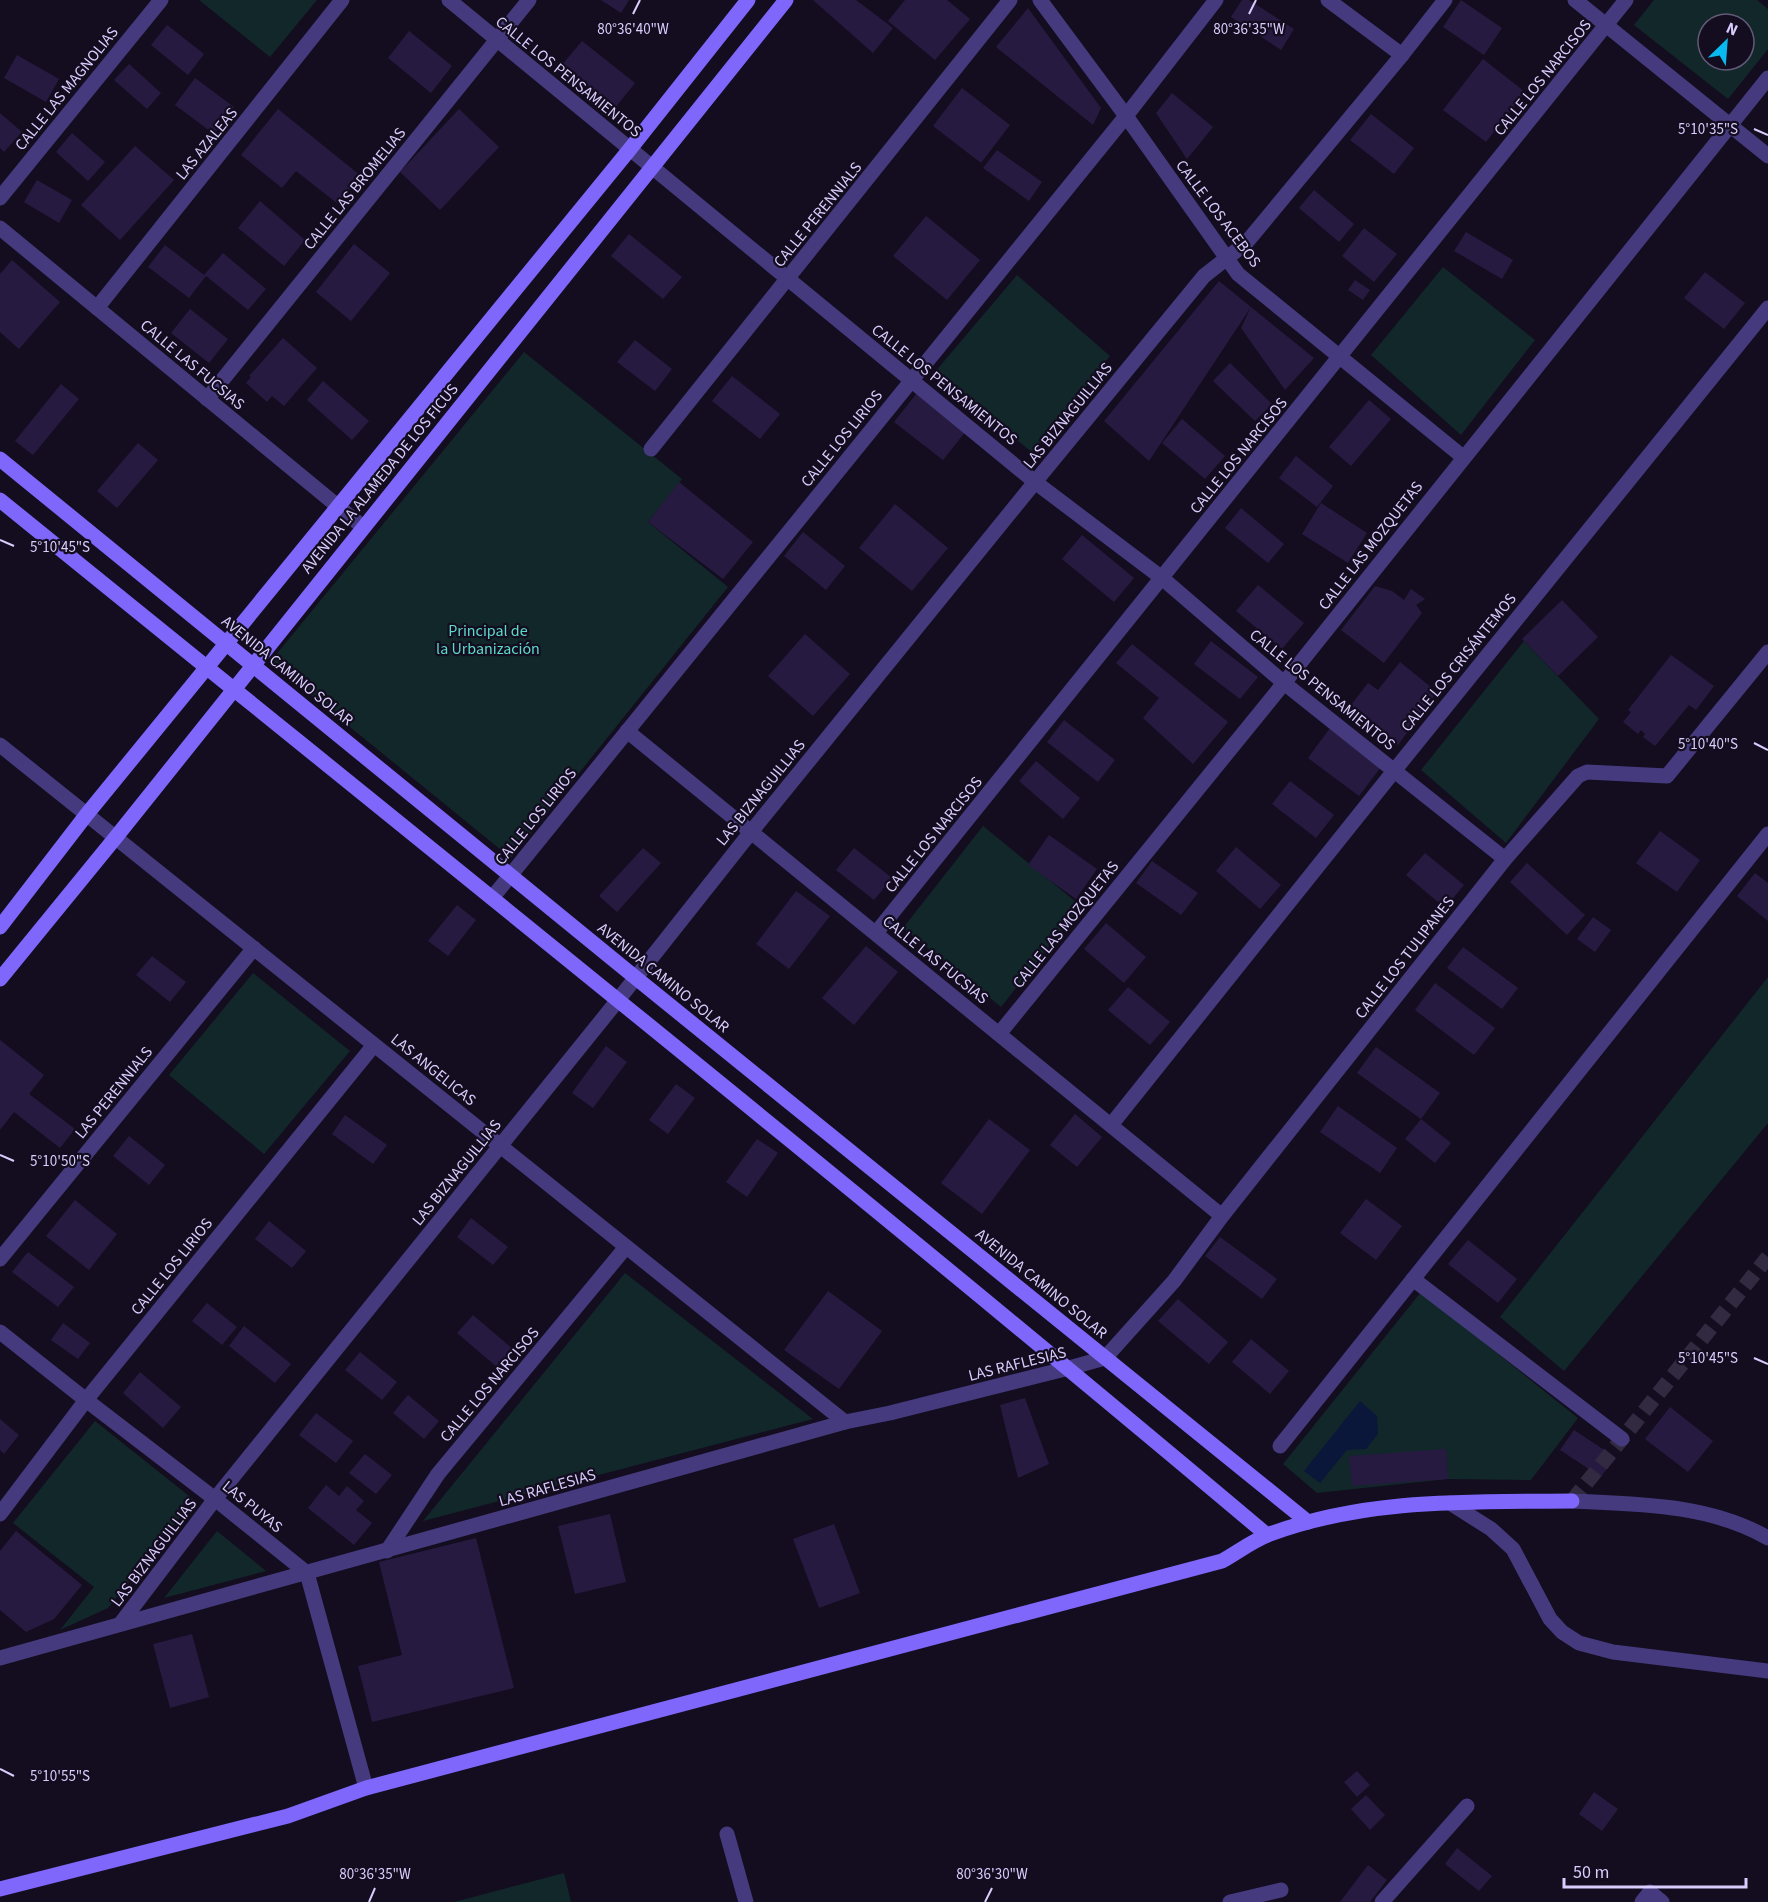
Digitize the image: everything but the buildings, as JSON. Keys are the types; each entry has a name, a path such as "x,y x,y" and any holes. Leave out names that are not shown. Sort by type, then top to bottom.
{"street":[{"name":"CALLE LAS MAGNOLIAS","path":"0,198 161,0"},
{"name":"LAS AZALEAS","path":"97,308 342,0"},
{"name":"CALLE LOS PENSAMIENTOS","path":"449,0 1035,482 1162,578 1284,683 1505,859"},
{"name":"CALLE LAS BROMELIAS","path":"207,399 529,0"},
{"name":"AVENIDA LA ALAMEDA DE LOS FICUS","path":"0,927 87,814 630,149 748,0"},
{"name":"AVENIDA LA ALAMEDA DE LOS FICUS","path":"0,979 786,0"},
{"name":"CALLE PERENNIALS","path":"651,449 1010,0"},
{"name":"CALLE LOS ACEBOS","path":"1040,0 1238,274 1463,458"},
{"name":"CALLE LOS LIRIOS","path":"492,898 1126,116 1216,0"},
{"path":"1328,0 1402,55"},
{"name":"LAS BIZNAGUILLIAS","path":"121,1623 215,1499 1035,482 1204,276 1246,243 1445,0"},
{"path":"1575,0 1768,156"},
{"name":"CALLE LOS NARCISOS","path":"876,933 1626,0"},
{"name":"CALLE LAS MOZQUETAS","path":"999,1034 1284,683 1768,78"},
{"name":"CALLE LAS FUCSIAS","path":"0,228 363,527"},
{"name":"CALLE LOS CRISÁNTEMOS","path":"1111,1125 1768,308"},
{"name":"AVENIDA CAMINO SOLAR","path":"0,459 1308,1522"},
{"path":"0,500 1070,1368 1267,1535"},
{"name":"CALLE LOS TULIPANES","path":"1105,1358 1174,1281 1222,1216 1505,859 1578,776 1587,772 1667,776 1768,652"},
{"name":"CALLE LAS FUCSIAS","path":"627,731 1222,1216"},
{"name":"LAS ANGELICAS","path":"0,745 845,1422"},
{"path":"1280,1446 1768,834"},
{"name":"LAS PERENNIALS","path":"0,1259 254,948"},
{"name":"CALLE LOS LIRIOS","path":"0,1514 86,1400 374,1045"},
{"name":"CALLE LOS NARCISOS","path":"387,1551 438,1474 626,1247"},
{"path":"1413,1279 1622,1439"},
{"name":"LAS PUYAS","path":"0,1332 307,1573"},
{"name":"LAS RAFLESIAS","path":"0,1658 845,1422 890,1413 1105,1358"},
{"path":"0,1890 288,1816 366,1788 1222,1561 1267,1535 1308,1522 1368,1509 1422,1503 1572,1501 1650,1504 1705,1514 1753,1530 1768,1538"},
{"path":"1450,1503 1491,1529 1513,1549 1550,1619 1562,1632 1579,1643 1613,1652 1768,1671"},
{"path":"307,1573 366,1788"},
{"path":"1382,1902 1467,1806"},
{"path":"727,1834 746,1902"},
{"path":"1230,1902 1281,1890"},
{"path":"1642,1902 1650,1892 1662,1902"}],"green space":[{"path":"199,0 317,0 270,57"},
{"path":"1654,0 1757,0 1768,9 1768,49 1756,64 1756,12 1696,12 1696,72 1750,72 1728,99 1634,25"},
{"path":"1443,267 1535,340 1461,435 1371,355"},
{"path":"1017,275 1110,356 1033,453 934,373"},
{"name":"Principal de la Urbanización","path":"524,352 682,479 648,522 728,587 511,858 270,662"},
{"path":"1524,641 1599,719 1506,843 1421,770"},
{"path":"983,826 1081,906 1001,1007 903,928"},
{"path":"253,973 350,1051 264,1154 169,1075"},
{"path":"1768,977 1768,1123 1564,1371 1500,1317"},
{"path":"625,1273 813,1419 423,1521"},
{"path":"1421,1292 1578,1418 1531,1480 1448,1479 1317,1493 1283,1464"},
{"path":"95,1421 194,1500 108,1608 60,1630 94,1587 13,1523"},
{"path":"217,1531 266,1571 164,1598"},
{"path":"564,1873 571,1902 454,1902"}],"water":[{"path":"1360,1401 1377,1416 1378,1434 1366,1449 1347,1450 1320,1483 1304,1471"}],"tunnel":[{"path":"1572,1501 1768,1257"}]}
